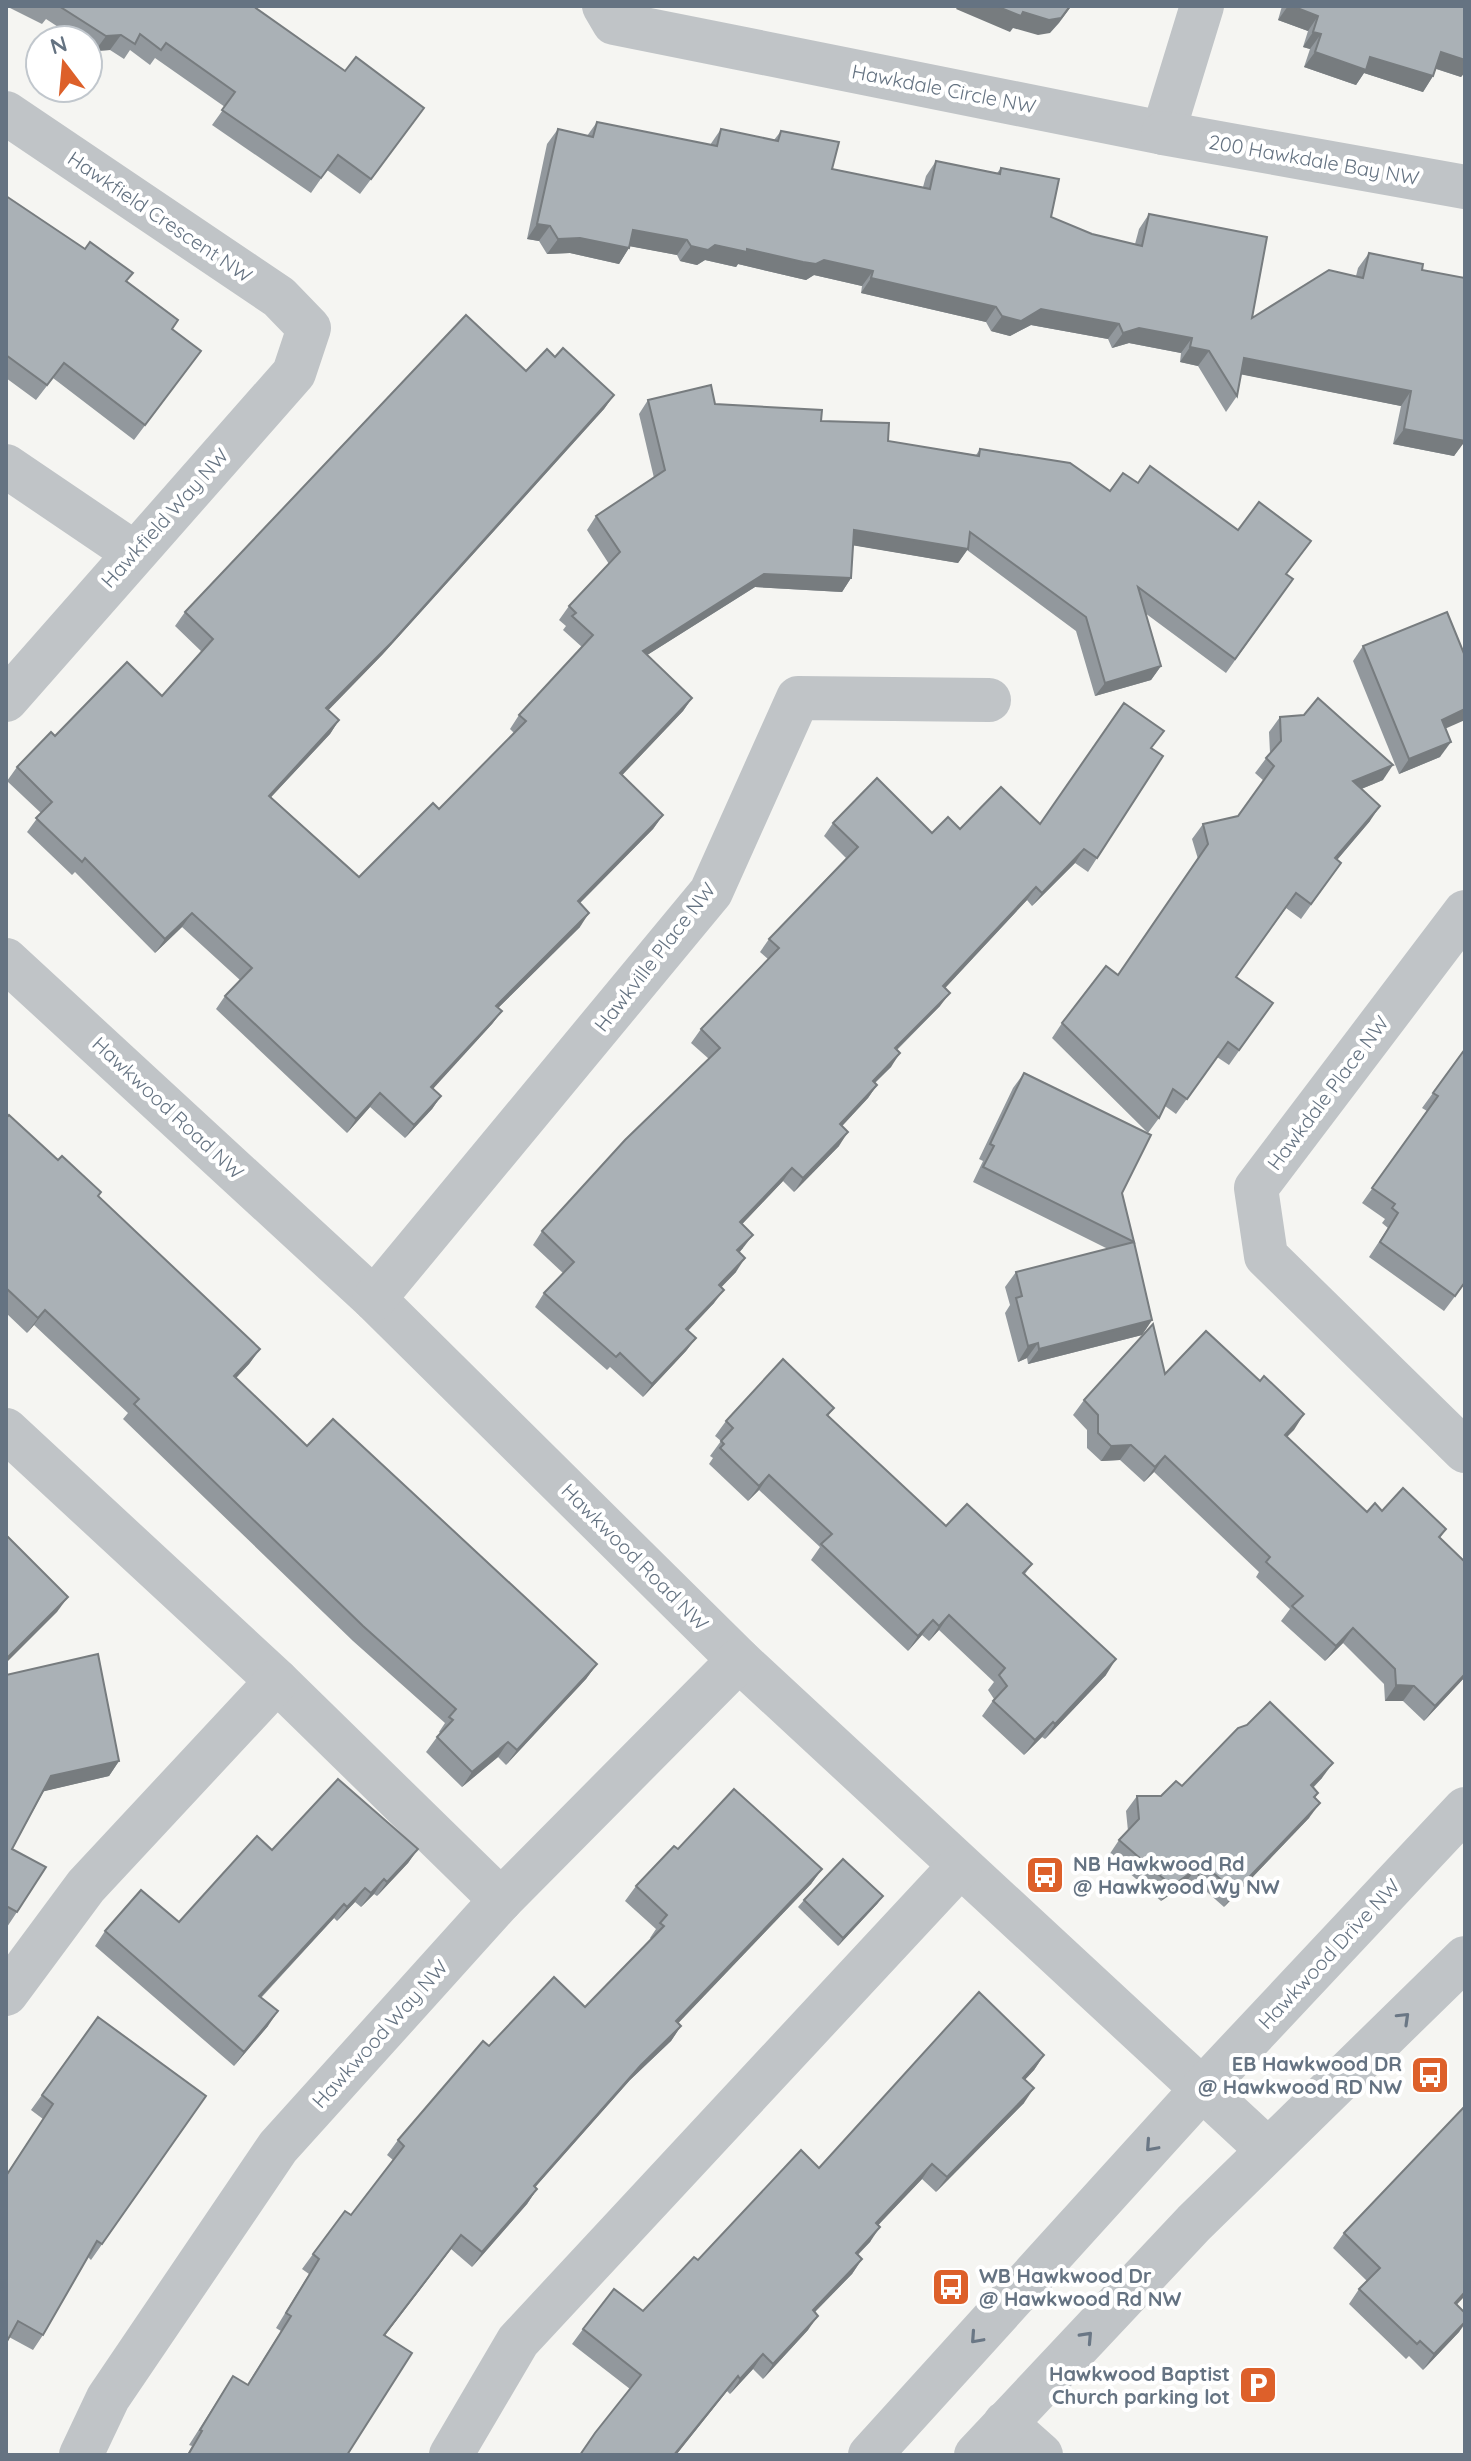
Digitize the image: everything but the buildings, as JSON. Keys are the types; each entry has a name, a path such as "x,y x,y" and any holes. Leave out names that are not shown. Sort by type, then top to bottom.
{"street":[{"name":"Hawkdale Circle NW","path":"604,6 614,23 1163,133"},
{"path":"1163,133 1202,6"},
{"name":"Hawkfield Crescent NW","path":"6,113 279,297 309,328"},
{"name":"200 Hawkdale Bay NW","path":"1163,133 1465,187"},
{"name":"Hawkfield Way NW","path":"6,700 133,552 294,373 309,328"},
{"path":"6,466 133,552"},
{"name":"Hawkville Place NW","path":"374,1299 711,892 798,698 989,700"},
{"name":"Hawkdale Place NW","path":"1465,912 1256,1188 1266,1256 1465,1451"},
{"name":"Hawkwood Road NW","path":"6,960 374,1299 739,1660 1268,2150"},
{"path":"6,1430 277,1681 501,1900"},
{"name":"Hawkwood Way NW","path":"81,2455 108,2398 278,2147 501,1900 739,1660"},
{"path":"6,1994 86,1886 277,1681"},
{"name":"Hawkwood Drive NW","path":"870,2455 1203,2088 1465,1809"},
{"path":"451,2455 518,2341 960,1866"},
{"path":"976,2455 1194,2223 1465,1958"},
{"path":"1005,2423 1041,2455"}],"place":[{"name":"NB Hawkwood Rd @ Hawkwood Wy NW","path":"1045,1875"},
{"name":"EB Hawkwood DR @ Hawkwood RD NW","path":"1430,2075"},
{"name":"WB Hawkwood Dr @ Hawkwood Rd NW","path":"951,2287"},
{"name":"Hawkwood Baptist Church parking lot","path":"1258,2385"}]}
